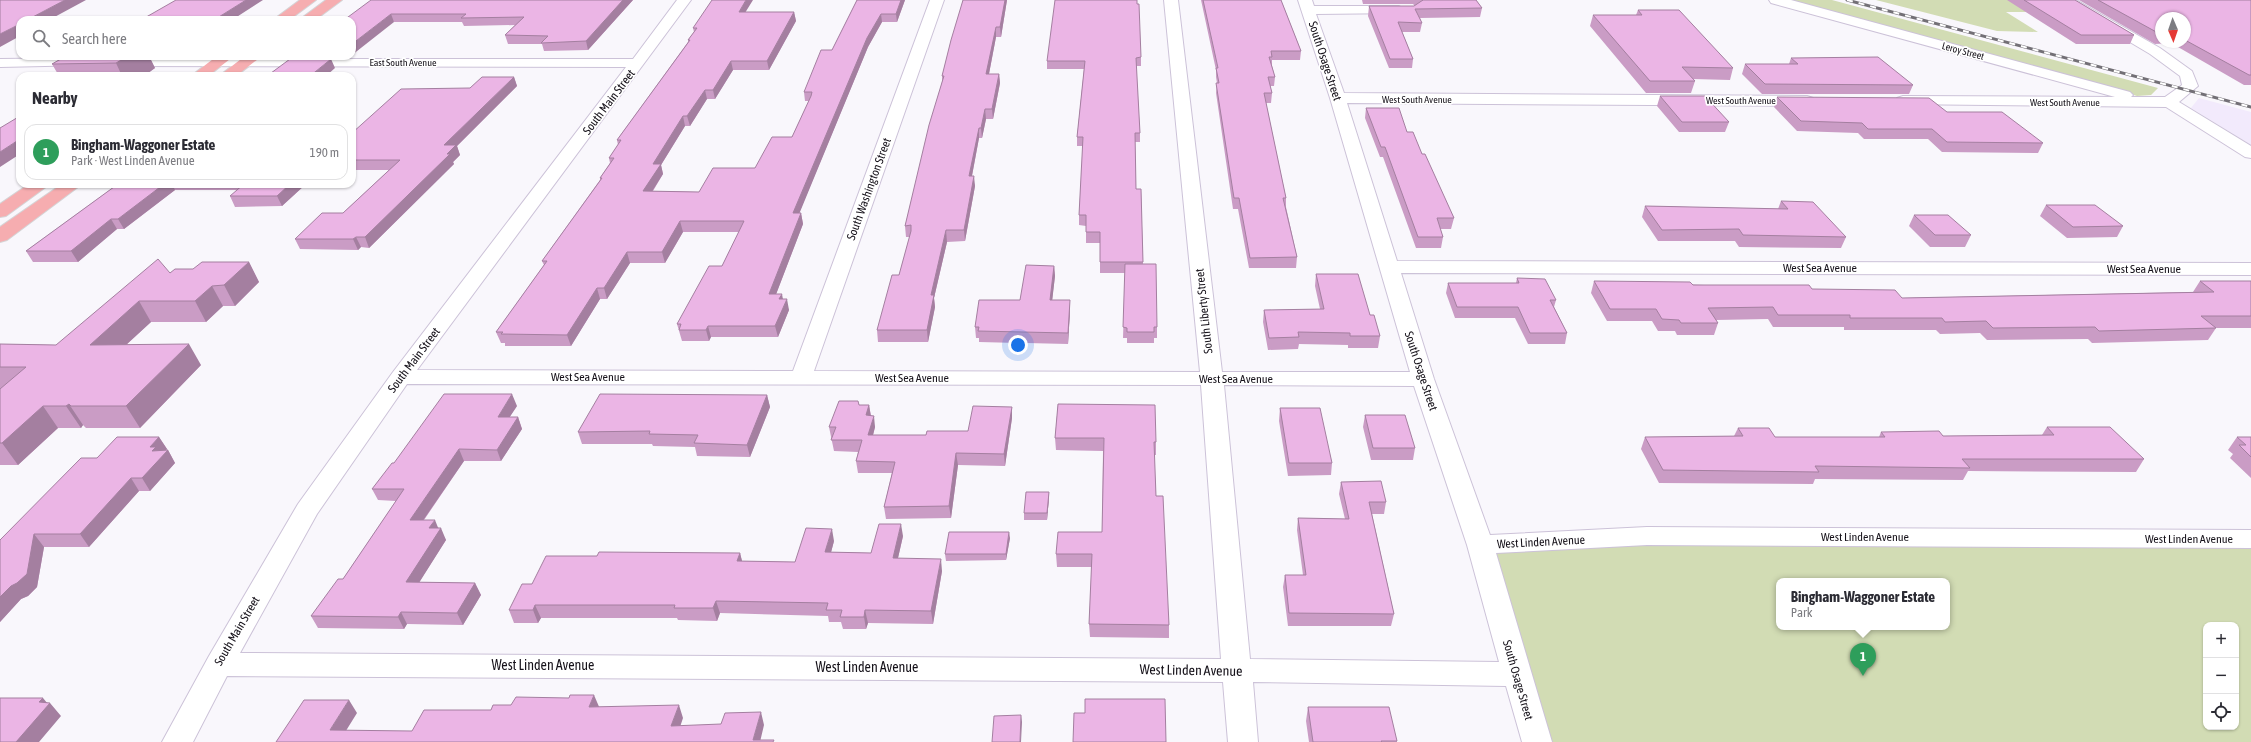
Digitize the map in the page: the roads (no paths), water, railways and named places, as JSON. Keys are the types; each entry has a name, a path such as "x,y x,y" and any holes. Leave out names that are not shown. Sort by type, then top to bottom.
{"main road":[{"path":"286,16 309,0"},
{"path":"312,16 334,0"},
{"path":"204,72 222,60"},
{"path":"232,72 249,60"},
{"path":"0,212 35,188"},
{"path":"0,236 68,188"}],"street":[{"name":"South Main Street","path":"177,742 218,664 307,510 401,377 684,0"},
{"name":"South Washington Street","path":"801,378 937,0"},
{"name":"South Liberty Street","path":"1172,0 1212,379 1243,742"},
{"name":"Leroy Street","path":"1776,0 2151,102"},
{"path":"2066,0 2155,51 2187,74 2190,86 2169,102 2251,153"},
{"path":"1306,5 1413,10"},
{"name":"South Osage Street","path":"1306,5 1338,98 1423,379 1480,545 1516,674 1537,742"},
{"name":"East South Avenue","path":"111,62 186,60"},
{"name":"East South Avenue","path":"347,60 638,63"},
{"path":"0,63 95,62"},
{"name":"West South Avenue","path":"1338,98 1823,101"},
{"name":"West South Avenue","path":"1887,101 2169,102"},
{"name":"West Sea Avenue","path":"1389,267 2251,269"},
{"name":"West Sea Avenue","path":"401,377 1423,379"},
{"name":"West Linden Avenue","path":"1480,545 1647,536 2251,539"},
{"name":"West Linden Avenue","path":"218,664 1237,670 1516,674"}],"railway":[{"path":"1847,0 2251,107"}],"place":[{"name":"Bingham-Waggoner Estate","path":"1863,676"}]}
